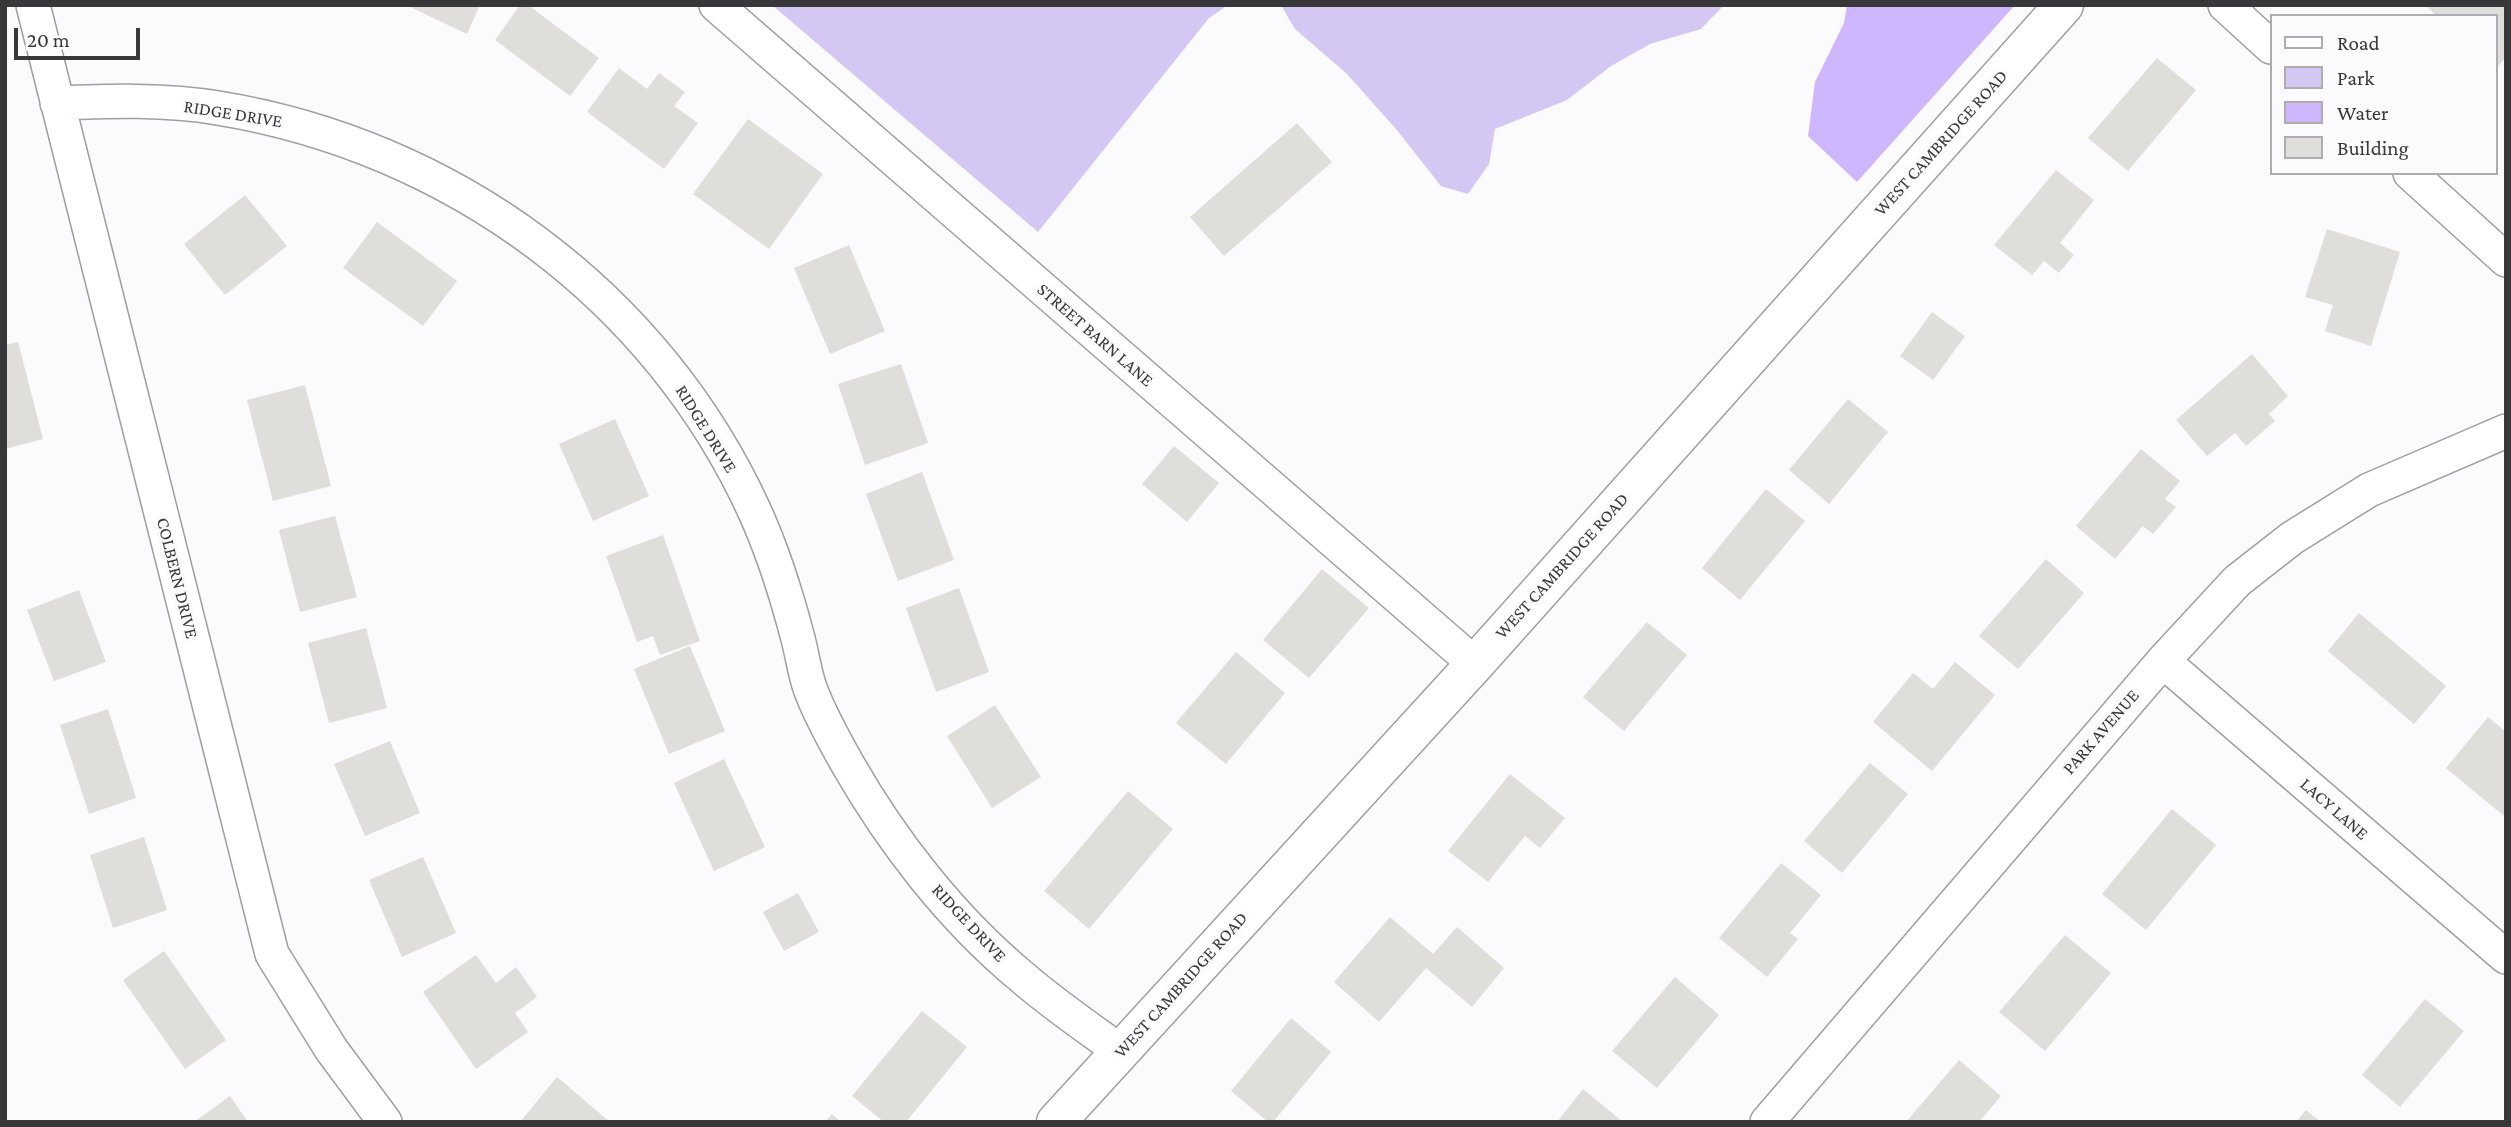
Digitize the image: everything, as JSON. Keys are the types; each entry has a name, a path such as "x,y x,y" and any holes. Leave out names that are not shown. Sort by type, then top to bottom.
{"street":[{"name":"COLBERN DRIVE","path":"33,5 272,954 331,1049 385,1122"},
{"name":"STREET BARN LANE","path":"716,5 1475,664"},
{"name":"WEST CAMBRIDGE ROAD","path":"1056,1122 1475,664 2064,5"},
{"path":"2225,5 2270,46"},
{"name":"RIDGE DRIVE","path":"57,103 130,101 216,107 300,125 382,153 459,190 541,244 606,300 664,364 714,435 754,510 782,578 809,685 848,763 903,848 958,915 1021,977 1120,1051"},
{"path":"2412,175 2506,260"},
{"name":"PARK AVENUE","path":"1767,1122 2163,661 2237,581 2292,538 2369,490 2506,431"},
{"name":"LACY LANE","path":"2163,661 2506,957"}],"green space":[{"path":"772,5 1228,5 1209,18 1038,232"},
{"path":"1281,5 1724,5 1701,29 1650,44 1611,66 1567,100 1495,129 1489,164 1468,194 1441,186 1396,129 1346,73 1295,29"}],"water":[{"path":"1847,5 2015,5 1857,182 1808,136 1815,82 1844,23"}],"building":[{"path":"406,5 480,5 467,34"},
{"path":"520,5 528,5 599,58 570,96 495,40"},
{"path":"2425,5 2506,5 2506,57 2497,65 2497,14 2435,14"},
{"path":"2157,58 2196,90 2128,171 2088,138"},
{"path":"619,68 647,89 659,73 685,92 674,106 698,123 664,169 587,112"},
{"path":"748,119 823,174 769,249 693,194"},
{"path":"1297,123 1332,162 1224,256 1190,217"},
{"path":"2056,170 2094,200 2060,243 2074,255 2059,273 2044,261 2032,275 1994,245"},
{"path":"245,195 287,246 225,295 184,244"},
{"path":"377,222 457,281 423,326 343,268"},
{"path":"2327,229 2400,252 2371,346 2325,331 2333,305 2305,297"},
{"path":"849,245 885,331 830,354 794,268"},
{"path":"1932,312 1965,336 1933,380 1900,356"},
{"path":"18,342 43,439 5,449 5,345"},
{"path":"2252,354 2288,396 2269,414 2275,421 2246,446 2235,433 2207,456 2176,420"},
{"path":"901,364 928,443 865,465 838,384"},
{"path":"305,385 331,486 273,501 247,400"},
{"path":"1848,399 1888,432 1829,504 1789,470"},
{"path":"615,419 649,496 593,521 559,444"},
{"path":"1174,446 1219,483 1187,522 1142,484"},
{"path":"2141,449 2180,481 2165,499 2176,507 2153,534 2143,526 2115,559 2076,526"},
{"path":"922,472 954,560 898,581 866,494"},
{"path":"1766,489 1805,521 1740,600 1702,568"},
{"path":"335,516 357,597 300,612 279,530"},
{"path":"663,535 700,641 660,655 653,636 637,642 606,556"},
{"path":"2046,559 2084,593 2018,669 1979,636"},
{"path":"1322,569 1369,608 1309,678 1263,640"},
{"path":"959,588 989,672 936,692 906,608"},
{"path":"79,590 106,662 54,681 27,610"},
{"path":"2359,613 2446,686 2414,724 2328,651"},
{"path":"1647,622 1687,655 1624,731 1583,697"},
{"path":"366,628 387,708 329,723 308,643"},
{"path":"690,646 725,731 669,754 634,669"},
{"path":"1236,652 1285,693 1226,764 1176,723"},
{"path":"1955,662 1995,695 1932,771 1873,722 1913,673 1933,689"},
{"path":"995,705 1041,777 992,808 947,736"},
{"path":"108,709 136,798 89,814 60,725"},
{"path":"2488,717 2506,732 2504,816 2446,768"},
{"path":"390,741 420,813 365,836 334,764"},
{"path":"724,759 765,847 714,871 674,783"},
{"path":"1870,763 1908,794 1842,873 1804,841"},
{"path":"1510,774 1565,818 1540,848 1525,836 1488,882 1448,851"},
{"path":"1128,791 1173,829 1089,929 1044,891"},
{"path":"2172,809 2216,845 2146,930 2102,894"},
{"path":"144,837 167,910 113,928 90,855"},
{"path":"423,857 456,933 402,957 369,880"},
{"path":"1781,863 1821,895 1790,933 1798,939 1767,977 1719,938"},
{"path":"798,893 819,932 784,951 763,912"},
{"path":"1390,917 1433,954 1457,927 1504,968 1472,1007 1426,968 1379,1022 1334,982"},
{"path":"2065,935 2111,973 2045,1051 1999,1012"},
{"path":"164,951 226,1040 185,1069 123,980"},
{"path":"476,955 496,983 516,967 537,997 515,1013 528,1032 476,1069 423,992"},
{"path":"1675,977 1719,1015 1657,1088 1612,1051"},
{"path":"2425,999 2464,1031 2400,1107 2362,1075"},
{"path":"922,1011 967,1047 906,1122 884,1122 852,1096"},
{"path":"1291,1018 1331,1052 1273,1122 1268,1122 1231,1091"},
{"path":"1959,1060 2001,1096 1979,1122 1906,1122"},
{"path":"557,1077 610,1122 520,1122"},
{"path":"1583,1089 1623,1122 1557,1122"},
{"path":"230,1096 248,1122 194,1122"},
{"path":"2306,1110 2321,1122 2296,1122"},
{"path":"832,1114 841,1122 825,1122"}]}
